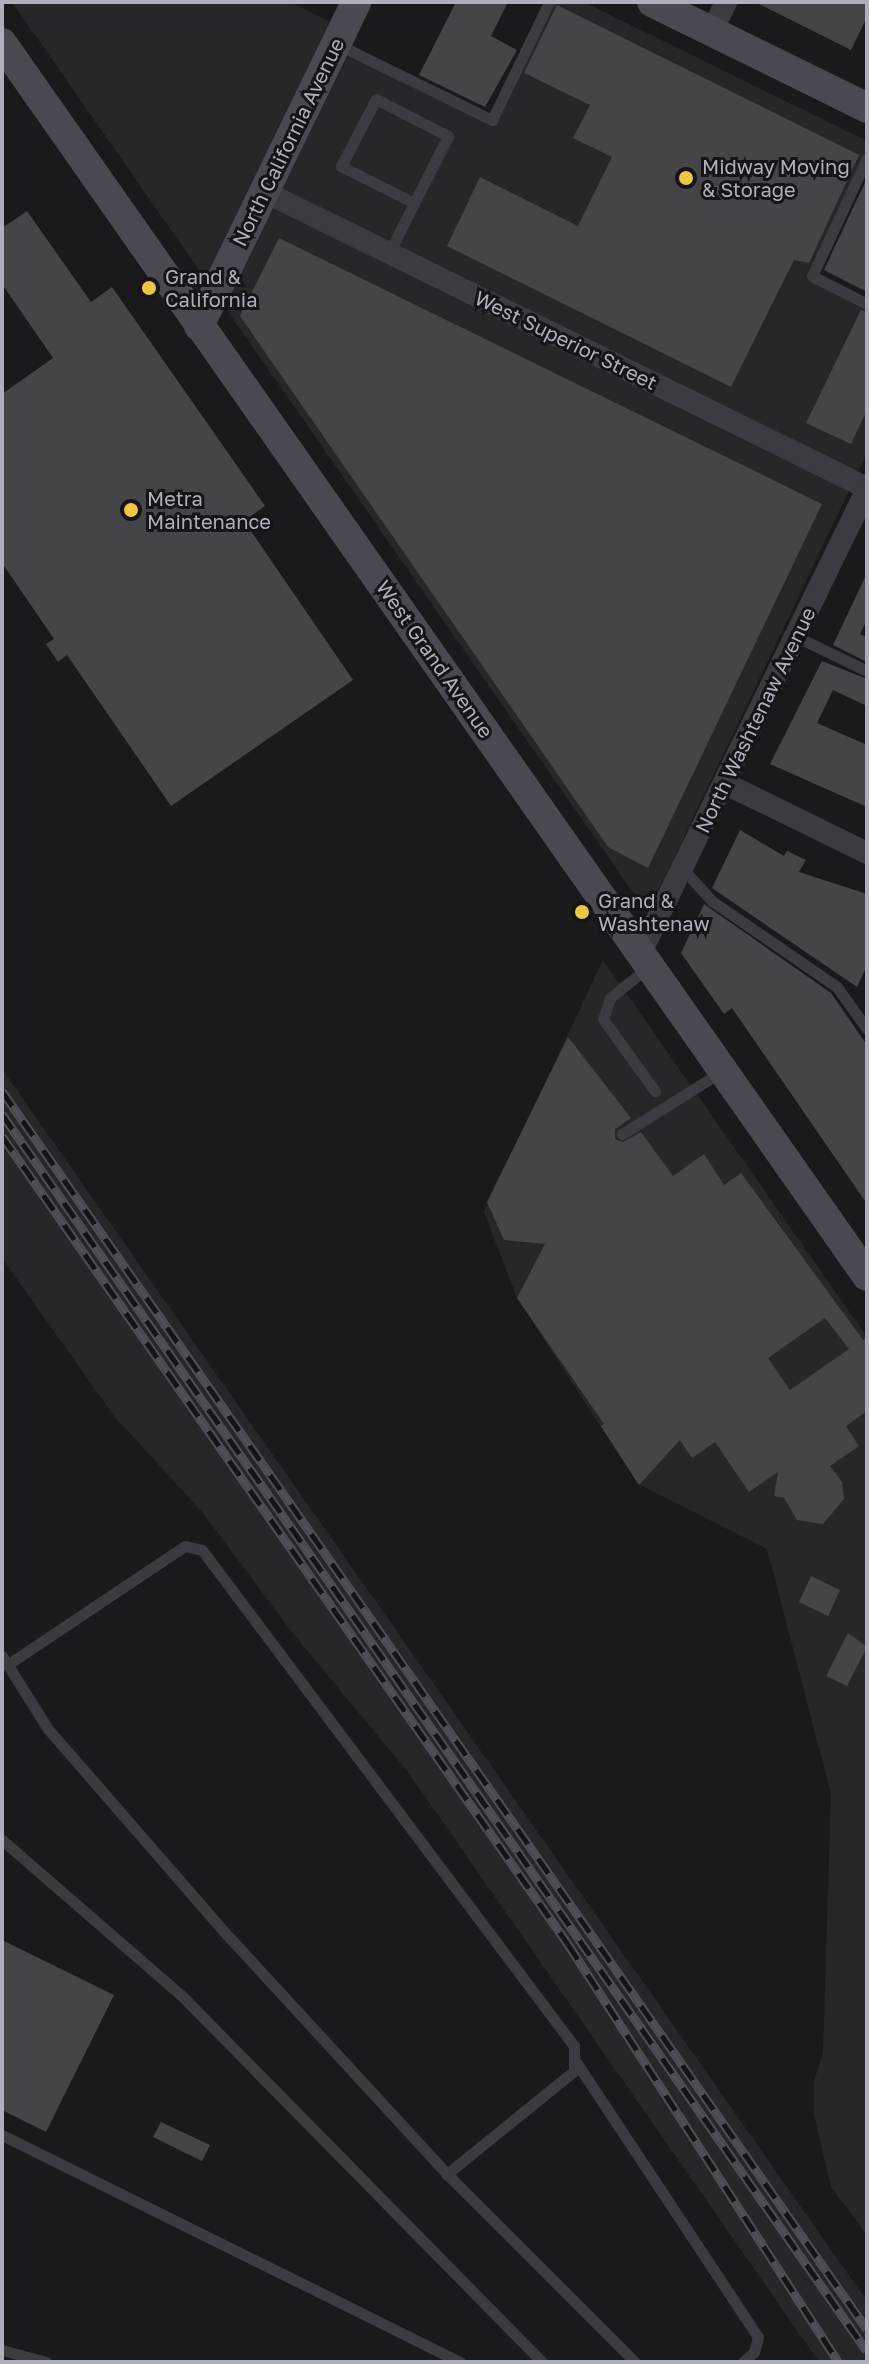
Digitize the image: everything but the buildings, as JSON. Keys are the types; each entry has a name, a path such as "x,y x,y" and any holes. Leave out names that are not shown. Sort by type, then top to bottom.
{"main road":[{"name":"North California Avenue","path":"199,326 356,2"},
{"path":"652,2 867,108"},
{"name":"West Grand Avenue","path":"2,43 647,957 867,1276"}],"street":[{"path":"712,31 726,2"},
{"name":"West Superior Street","path":"265,192 867,488"},
{"name":"North Washtenaw Avenue","path":"647,957 682,868 867,488"},
{"path":"724,783 867,853"}],"lane":[{"path":"336,43 492,120 549,2"},
{"path":"389,253 448,136 376,99 341,166 414,203"},
{"path":"867,158 812,276 867,304"},
{"path":"795,636 867,671"},
{"path":"682,868 712,901 837,987 867,1029"},
{"path":"647,957 610,998 603,1019 655,1091"},
{"path":"622,1134 724,1069"},
{"path":"447,2174 574,2071 574,2046 202,1550 185,1546 5,1660 48,1729 447,2174 635,2362"},
{"path":"2,1840 182,1996 542,2362"},
{"path":"574,2058 758,2337 754,2352 743,2362"},
{"path":"2,2135 460,2362"},
{"path":"2,2350 46,2362"}],"shaded area":[{"path":"12,2 290,2 358,36 350,50 492,120 549,2 584,2 867,141 867,158 812,276 867,304 867,453 654,900 641,904"},
{"path":"603,960 867,1337 867,2235 831,2187 814,2114 814,2081 823,2053 831,1794 767,1549 638,1484 517,1298 484,1212"},
{"path":"2,1069 867,2301 867,2362 819,2362 408,1772 291,1631 203,1513 114,1416 2,1258"}],"railway":[{"path":"2,1091 867,2329"},
{"path":"2,1114 867,2351"},
{"path":"2,1136 568,1944 838,2362"}],"place":[{"name":"Midway Moving & Storage","path":"686,178"},
{"name":"Grand & California","path":"149,288"},
{"name":"Metra Maintenance","path":"131,510"},
{"name":"Grand & Washtenaw","path":"582,912"}]}
